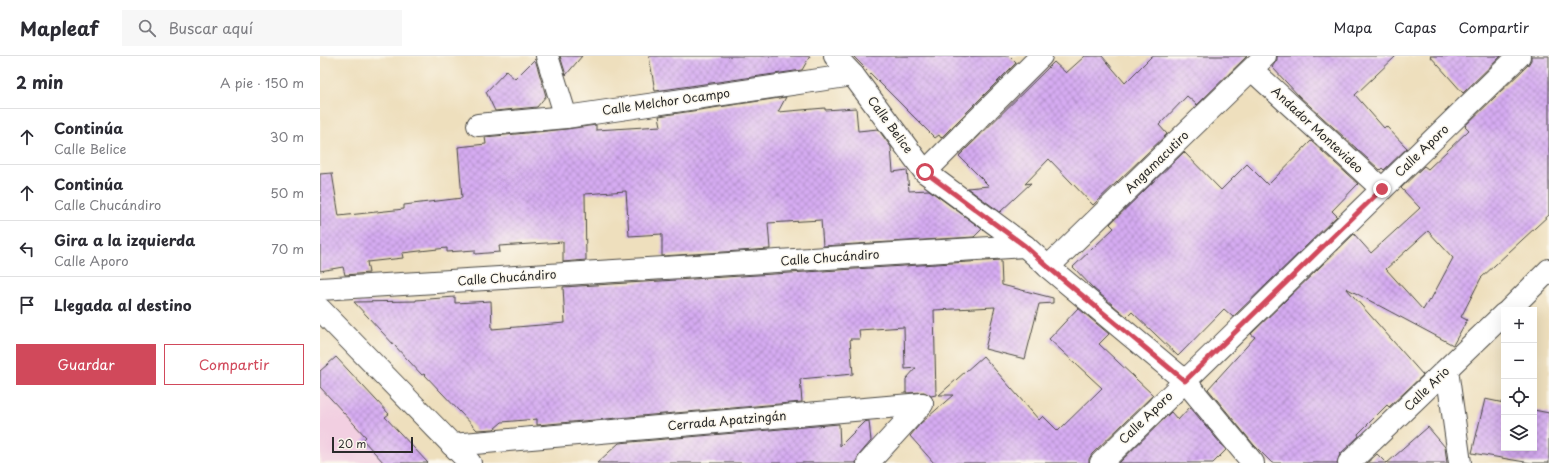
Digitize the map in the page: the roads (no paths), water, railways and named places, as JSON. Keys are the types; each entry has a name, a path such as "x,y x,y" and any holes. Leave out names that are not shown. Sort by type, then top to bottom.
{"street":[{"path":"547,56 566,117"},
{"name":"Calle Belice","path":"835,56 853,74 925,172 1025,246"},
{"path":"925,172 1042,56"},
{"name":"Calle Aporo","path":"1101,463 1519,56"},
{"name":"Andador Montevideo","path":"1258,63 1382,189"},
{"name":"Angamacutiro","path":"1048,267 1258,63"},
{"name":"Calle Melchor Ocampo","path":"478,125 566,117 853,74"},
{"path":"1025,246 1048,267 1185,381 1253,463"},
{"name":"Calle Chucándiro","path":"320,289 1025,246"},
{"path":"1511,307 1549,270"},
{"path":"320,309 470,463"},
{"name":"Calle Ario","path":"1349,463 1501,317"},
{"path":"1447,370 1460,463"},
{"name":"Cerrada Apatzingán","path":"452,445 922,404 868,463"}]}
